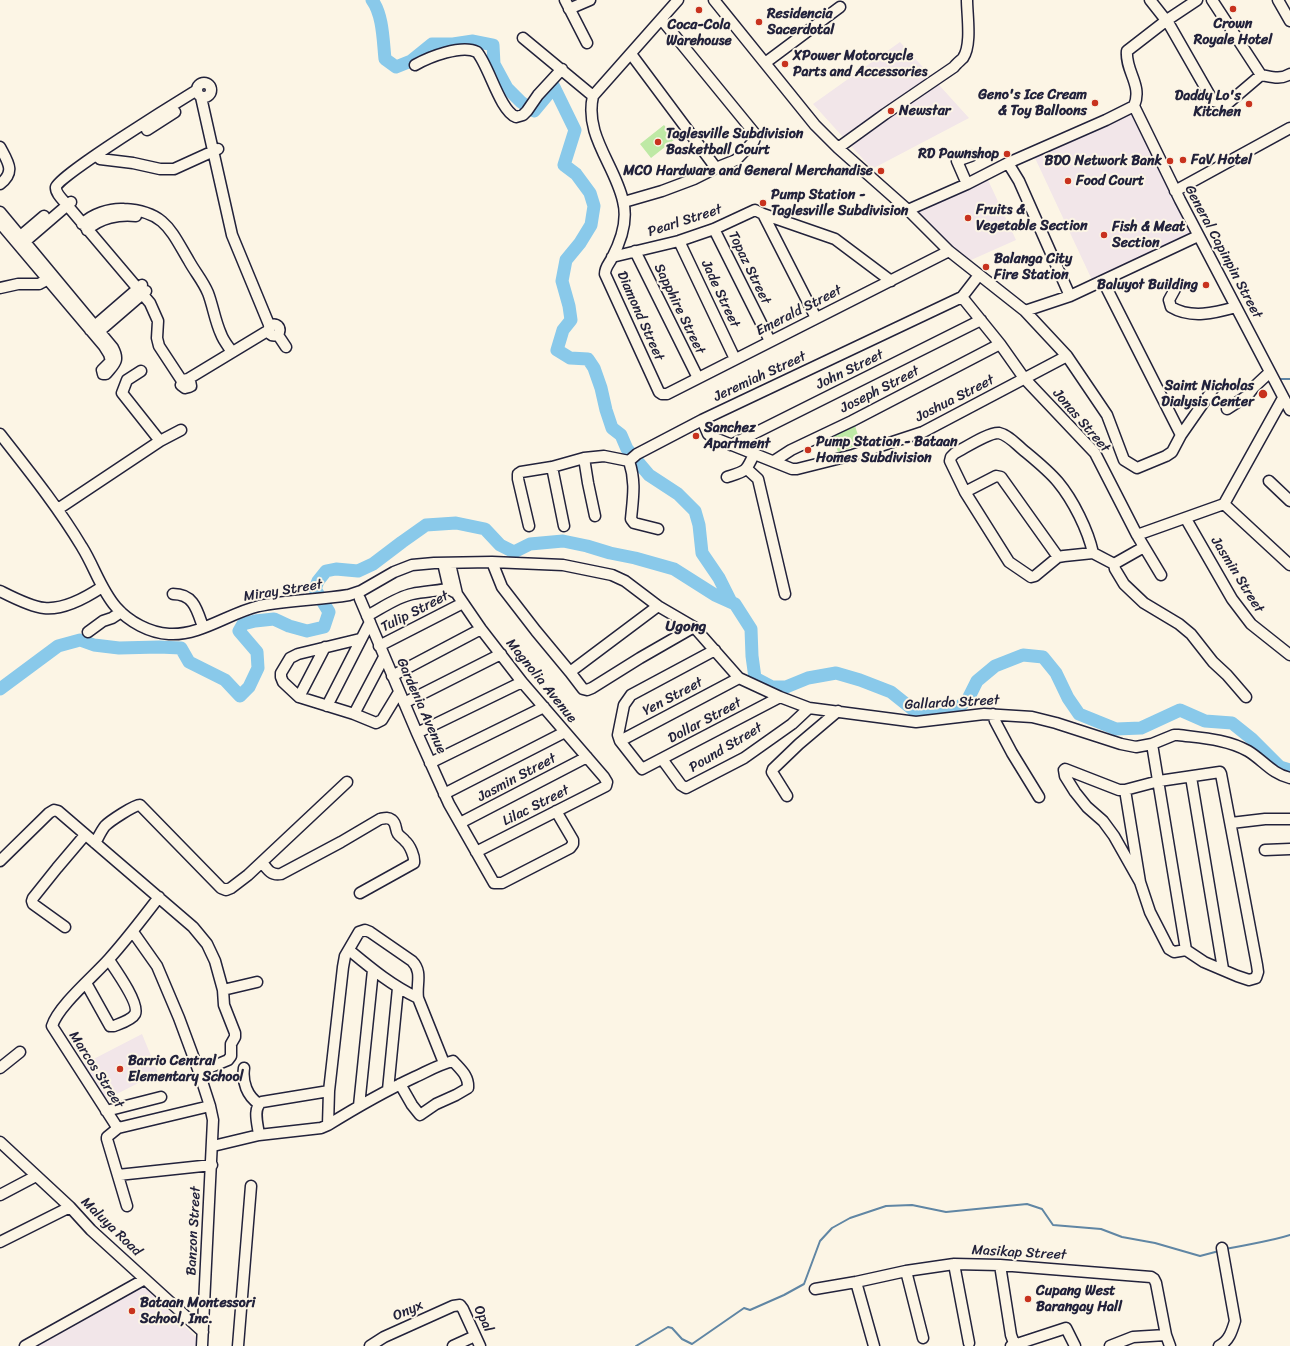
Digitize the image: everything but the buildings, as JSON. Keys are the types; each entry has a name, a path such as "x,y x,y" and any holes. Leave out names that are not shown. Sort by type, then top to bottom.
{"street":[{"path":"587,43 567,4 590,0"},
{"path":"523,38 594,96 678,0"},
{"path":"714,0 815,124 838,148 908,210 949,251 1025,311 1066,356 1107,415 1124,460 1128,464 1137,468 1172,452 1181,435 1213,389"},
{"path":"838,148 954,67 963,57 966,49 968,33 967,0"},
{"path":"1150,0 1167,20 1213,101 1227,104 1261,75 1282,78 1290,74"},
{"path":"908,210 968,184 1008,163 1106,120 1134,106 1137,99 1136,86 1126,57 1127,51 1167,20 1197,0"},
{"path":"1212,0 1261,75"},
{"path":"1278,0 1290,21"},
{"path":"765,63 840,7"},
{"path":"624,202 662,192 736,160 754,141 756,135 662,20"},
{"path":"415,64 433,57 456,51 467,49 474,51 480,55 498,95 511,113 516,117 523,115 538,95 562,69"},
{"path":"631,54 716,168"},
{"path":"272,330 187,380 174,366 163,348 160,321 142,290 67,201 61,183 83,166 104,155 159,118 201,95 216,147 223,185 235,234 267,313 272,330 286,347"},
{"name":"Diamond Street","path":"594,96 592,104 594,127 600,148 616,181 624,202 625,216 623,229 612,257 605,268 604,274 659,392 662,394"},
{"name":"General Capinpin Street","path":"1134,106 1198,236 1290,410"},
{"path":"1175,191 1290,128"},
{"path":"0,147 7,160 5,173"},
{"path":"104,155 150,164 179,165 216,147"},
{"path":"968,184 957,161 971,156"},
{"path":"0,158 7,179 0,184"},
{"path":"1008,163 1019,181 1070,296"},
{"path":"20,241 67,201"},
{"name":"Pearl Street","path":"612,257 679,241 714,229 755,210 835,239 891,281"},
{"path":"0,212 20,241 48,276 95,330 142,290"},
{"path":"87,225 114,217 140,214 155,219 159,226 172,237 189,268 204,290 219,337 230,353"},
{"path":"764,214 816,318"},
{"path":"0,223 20,241"},
{"name":"Topaz Street","path":"714,229 770,342"},
{"path":"1025,311 1070,296 1198,236"},
{"name":"Jade Street","path":"679,241 735,359"},
{"name":"Emerald Street","path":"662,394 667,394 949,251"},
{"name":"Sapphire Street","path":"635,252 698,378"},
{"name":"Jeremiah Street","path":"633,458 702,420 962,297 979,275"},
{"path":"0,288 48,276"},
{"path":"0,281 24,281"},
{"path":"1103,281 1181,435"},
{"path":"1175,289 1169,300 1171,308 1176,310 1194,314 1202,314 1219,312 1236,307"},
{"name":"Jonas Street","path":"962,297 1000,344 1024,378 1094,454 1137,535 1161,575"},
{"name":"John Street","path":"731,445 981,320"},
{"path":"213,366 230,353 272,330"},
{"name":"Joseph Street","path":"774,461 791,450 852,421 1000,344"},
{"name":"Joshua Street","path":"702,420 708,434 718,441 792,469 797,469 853,455 916,435 1066,356"},
{"path":"141,371 126,380 122,393 160,441"},
{"path":"1227,409 1247,396 1270,372"},
{"path":"1137,535 1186,519 1224,504 1283,398"},
{"path":"58,509 160,441 181,430"},
{"path":"1093,553 1090,538 1058,482 1006,436 999,433 991,434 950,457 950,461 965,492 1009,562 1031,577 1035,576 1058,557 1093,553 1114,564 1115,569 1124,584 1144,603 1179,624 1191,634 1213,662 1227,675 1246,697"},
{"name":"Miray Street","path":"0,434 58,509 83,548 102,587 116,607 129,619 141,626 169,634 184,633 204,627 244,610 259,606 316,600 356,593 394,572 412,565 492,562 563,565 612,575 625,581 658,606"},
{"path":"727,477 743,472 747,469 754,454"},
{"path":"529,526 518,474 521,472 552,467 584,458 608,456 633,458 634,486 632,521 634,523 658,529"},
{"path":"584,458 595,516"},
{"path":"552,467 564,526"},
{"path":"747,469 758,479 785,594"},
{"path":"965,492 996,476 1001,477 1058,557"},
{"path":"1269,481 1290,501"},
{"path":"1224,504 1290,565"},
{"name":"Jasmin Street","path":"1186,519 1232,598 1251,624 1290,655"},
{"path":"1114,564 1144,547"},
{"path":"492,562 502,587 583,688 587,690 694,627"},
{"name":"Magnolia Avenue","path":"447,564 456,593 481,628 522,682 607,782"},
{"path":"0,591 34,606 46,608 58,607 77,601 89,596 102,587"},
{"path":"327,706 369,619 405,596 456,593"},
{"name":"Tulip Street","path":"379,646 456,593"},
{"path":"173,594 181,594 190,600 195,606 204,627"},
{"name":"Gardenia Avenue","path":"360,599 444,794 494,883 502,884 570,848 573,840 556,811"},
{"path":"570,672 658,606"},
{"name":"Gallardo Street","path":"658,606 694,627 739,678 780,697 810,708 916,722 934,721 971,714 1032,717 1056,723 1121,744 1136,747 1152,744 1178,734 1229,744 1248,751 1276,773 1290,778"},
{"path":"88,632 121,612"},
{"path":"392,676 481,628"},
{"path":"360,639 298,654 290,658 281,672 283,682 299,696 354,714 376,723 382,720 399,692"},
{"path":"299,696 325,647"},
{"path":"620,741 618,735 624,705 631,695 715,650"},
{"path":"404,703 501,654"},
{"path":"354,714 384,657"},
{"name":"Yen Street","path":"620,741 739,678"},
{"path":"417,733 522,682"},
{"name":"Dollar Street","path":"620,741 642,769 780,697"},
{"path":"430,763 544,707"},
{"name":"Pound Street","path":"662,759 681,785 686,788 744,758 792,724 810,708"},
{"path":"787,796 772,772 773,769 799,744 838,711"},
{"path":"993,714 995,721 1039,797"},
{"path":"444,794 565,732"},
{"path":"1152,744 1186,950"},
{"name":"Jasmin Street","path":"460,824 587,757"},
{"path":"1125,790 1140,882 1150,912 1170,949 1174,952 1186,950 1204,962 1249,980 1256,978 1258,972 1221,774 1218,772 1158,781 1125,790 1119,790 1065,769 1065,776 1075,792 1087,807 1103,821 1114,836 1140,882"},
{"path":"1191,777 1223,969"},
{"path":"95,843 105,826 138,804 221,888 226,890 248,876 347,782"},
{"name":"Lilac Street","path":"476,852 606,786 607,782"},
{"path":"0,861 49,812 54,810 58,811 193,927 207,944 215,961 223,990 224,1005 235,1033 235,1037 231,1044 231,1056 228,1060 199,1072"},
{"path":"262,862 270,872 275,875 281,874 380,819 391,819 394,821 398,834 407,842 415,861 414,864 360,893"},
{"path":"1231,823 1265,819 1290,819"},
{"path":"65,926 33,904 32,901 85,835"},
{"path":"1265,850 1290,849"},
{"path":"109,960 126,985 136,1007 136,1013 133,1017 114,1026 110,1026 86,983 109,960 133,932 159,897"},
{"path":"328,1125 329,1091 343,967 345,956 360,932 365,930 370,932 416,965 419,970 417,990 418,998 444,1063"},
{"name":"Banzon Street","path":"133,932 157,966 179,1018 199,1072 213,1120 202,1346"},
{"path":"349,950 398,988 418,998"},
{"path":"359,1106 373,970"},
{"path":"223,990 258,982"},
{"name":"Marcos Street","path":"86,983 62,1009 52,1026 118,1128"},
{"path":"388,1090 398,988"},
{"path":"0,1068 20,1052"},
{"path":"212,1146 259,1135 321,1128 388,1090 400,1084 444,1063 453,1061 468,1078 468,1088 436,1104 420,1115 412,1105 400,1084"},
{"path":"244,1068 243,1079 246,1088 250,1096 259,1104"},
{"path":"259,1135 256,1110 262,1102 329,1091"},
{"path":"106,1111 161,1097"},
{"path":"127,1206 107,1137 118,1128 210,1106"},
{"name":"Maluya Road","path":"0,1142 70,1207 91,1230 203,1332"},
{"path":"118,1175 212,1165"},
{"path":"0,1195 36,1176"},
{"path":"238,1346 251,1186"},
{"path":"0,1242 70,1207"},
{"path":"1219,1346 1228,1340 1235,1321 1222,1248"},
{"path":"954,1264 969,1343"},
{"name":"Masikap Street","path":"815,1289 906,1271 954,1264 1000,1265 1150,1277 1154,1279 1156,1283 1166,1335 1170,1346"},
{"path":"1000,1265 1013,1346 1066,1328 1075,1346"},
{"path":"906,1271 923,1338"},
{"path":"25,1346 145,1279"},
{"path":"856,1282 874,1346"},
{"name":"Opal","path":"460,1305 480,1346"},
{"name":"Onyx","path":"370,1346 384,1337 453,1306 460,1305"},
{"path":"1110,1346 1133,1337 1166,1335"},
{"path":"453,1346 475,1336"}],"shaded area":[{"name":"Newstar","path":"900,42 969,118 872,169 813,104"},
{"path":"1130,111 1192,233 1093,282 1035,158"},
{"name":"Fruits & Vegetable Section","path":"988,180 1016,240 971,260 957,250 918,212"},
{"name":"Barrio Central Elementary School","path":"142,1034 158,1073 105,1100 82,1065"},
{"name":"Bataan Montessori School, Inc.","path":"142,1285 196,1337 196,1346 34,1346"}],"green space":[{"name":"Taglesville Subdivision Basketball Court","path":"664,125 675,139 651,158 640,144"},
{"path":"855,426 861,444 838,452 832,435"}],"waterway":[{"path":"372,0 376,6 380,20 385,59 396,67 411,61 432,44 453,44 473,41 493,45 494,64 507,88 521,102 534,111 554,87 575,130 564,165 576,174 590,193 594,206 591,225 580,243 566,260 562,281 571,320 563,330 557,350 570,358 588,359 594,368 601,388 612,428 621,435 627,449 649,475 678,494 695,511 699,525 702,553 719,578 731,602"},
{"path":"1281,379 1290,379"},
{"path":"0,689 58,646 80,640 94,645 119,648 181,648 189,662 225,680 240,696 249,687 258,668 257,652 239,631 243,624 274,619 289,626 307,631 324,627 329,612 315,589 318,581 326,571 336,569 358,571 373,564 426,525 456,523 485,529 500,545 514,552 530,544 563,541 674,569 715,595 735,604 751,629 752,656 755,678 772,687 786,687 808,678 836,673 860,680 891,692 916,712 931,716 945,714 956,710 968,699 977,681 995,666 1023,655 1043,657 1056,673 1068,698 1079,714 1116,729 1141,728 1180,710 1205,721 1232,723 1252,739 1280,767 1290,770"},
{"path":"636,1346 668,1327 672,1328 682,1339 692,1344 744,1308 750,1310 784,1295 804,1284 820,1241 832,1228 850,1218 886,1206 912,1205 946,1212 1027,1204 1042,1209 1053,1225 1101,1229 1122,1237 1155,1243 1200,1256 1219,1251"},
{"path":"1226,1249 1290,1235"}],"place":[{"name":"Crown Royale Hotel","path":"1233,9"},
{"name":"Coca-Cola Warehouse","path":"699,10"},
{"name":"Residencia Sacerdotal","path":"759,22"},
{"name":"XPower Motorcycle Parts and Accessories","path":"785,64"},
{"name":"Geno's Ice Cream & Toy Balloons","path":"1095,103"},
{"name":"Daddy Lo's Kitchen","path":"1249,104"},
{"name":"Newstar","path":"891,111"},
{"name":"Taglesville Subdivision Basketball Court","path":"658,142"},
{"name":"RD Pawnshop","path":"1007,154"},
{"name":"FaV Hotel","path":"1183,160"},
{"name":"BDO Network Bank","path":"1170,161"},
{"name":"MCO Hardware and General Merchandise","path":"881,171"},
{"name":"Food Court","path":"1068,181"},
{"name":"Pump Station - Taglesville Subdivision","path":"763,203"},
{"name":"Fruits & Vegetable Section","path":"968,218"},
{"name":"Fish & Meat Section","path":"1104,235"},
{"name":"Balanga City Fire Station","path":"986,267"},
{"name":"Baluyot Building","path":"1206,285"},
{"name":"Saint Nicholas Dialysis Center","path":"1263,394"},
{"name":"Sanchez Apartment","path":"696,436"},
{"name":"Pump Station - Bataan Homes Subdivision","path":"808,450"},
{"name":"Barrio Central Elementary School","path":"120,1069"},
{"name":"Cupang West Barangay Hall","path":"1028,1299"},
{"name":"Bataan Montessori School, Inc.","path":"132,1311"}],"district":[{"name":"Ugong","path":"686,627"}]}
